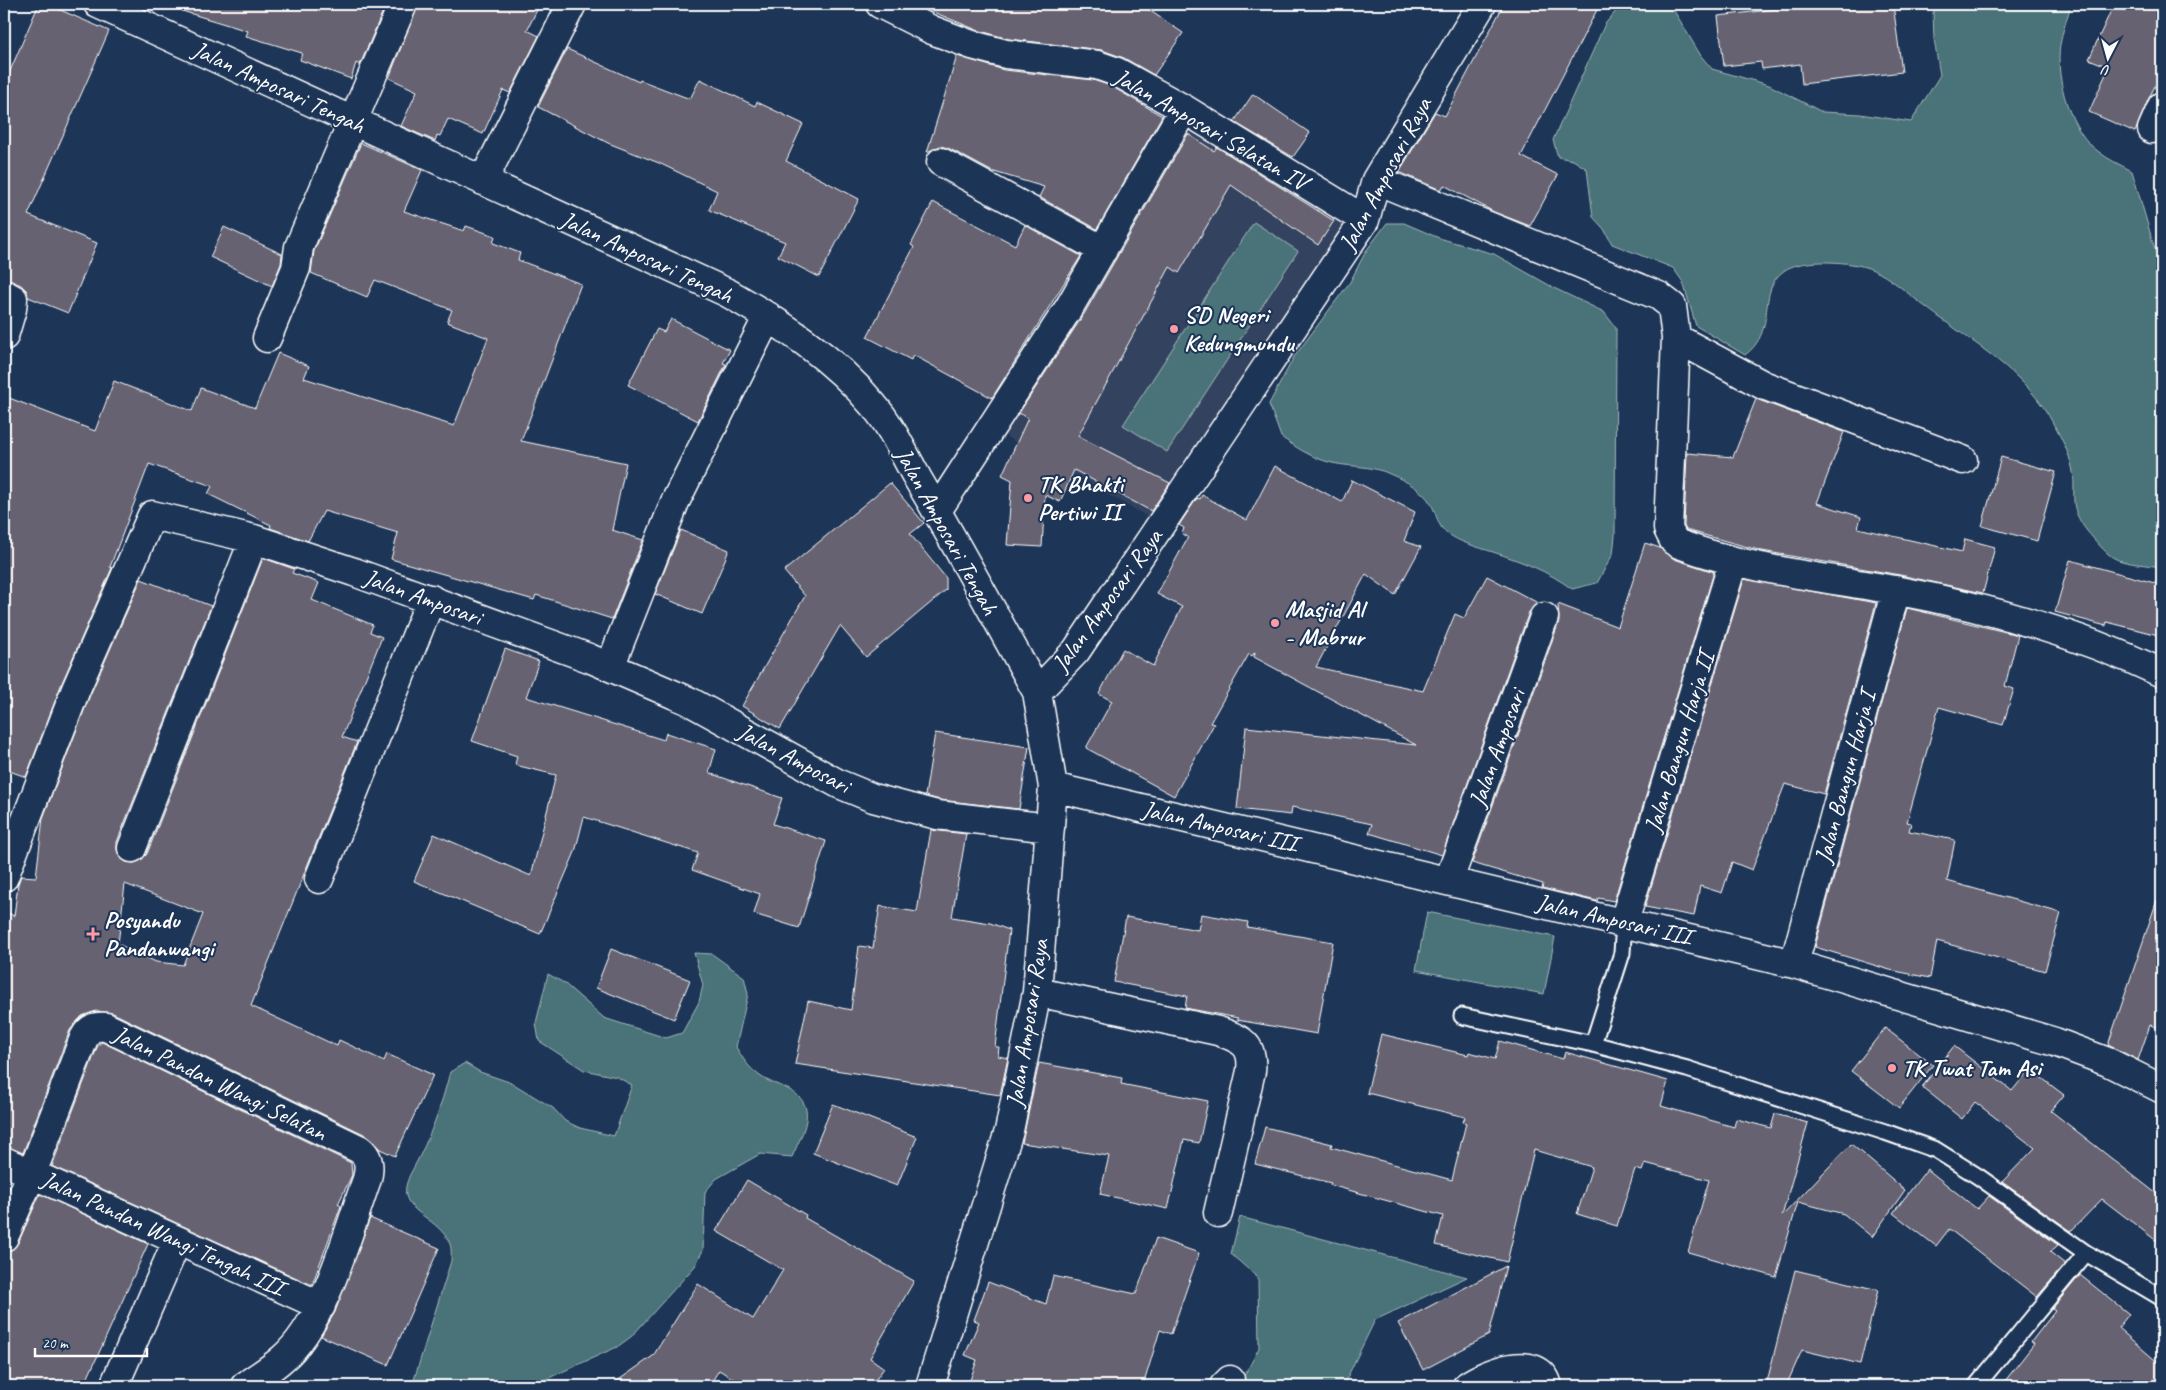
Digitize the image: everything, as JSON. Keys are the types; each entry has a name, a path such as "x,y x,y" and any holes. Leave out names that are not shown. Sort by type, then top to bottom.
{"street":[{"name":"Jalan Amposari Tengah","path":"98,4 728,293 768,316 851,380 876,407 937,511 1037,692"},
{"path":"267,338 296,268 299,247 403,4"},
{"path":"483,181 572,4"},
{"name":"Jalan Amposari Selatan IV","path":"880,4 932,30 972,45 1006,54 1097,66 1117,72 1184,109 1365,220"},
{"name":"Jalan Amposari Raya","path":"930,1386 1008,1131 1037,992 1054,787 1037,692 1076,651 1365,220 1376,180 1482,4"},
{"path":"937,511 1070,306 1184,109"},
{"path":"941,162 1103,250"},
{"path":"1376,180 1659,296 1672,306 1676,338 1668,530 1674,541 1733,562 1896,590 2003,613 2071,636 2162,673"},
{"path":"4,294 13,298 12,309 4,336"},
{"path":"610,667 676,502 768,316"},
{"path":"1676,338 1763,385 1963,460"},
{"name":"Jalan Amposari","path":"4,876 76,689 152,515 254,539 431,599 610,667 689,701 838,784 873,798 937,815 1050,828"},
{"path":"132,848 254,539"},
{"name":"Jalan Bangun Harja II","path":"1624,922 1733,562"},
{"name":"Jalan Bangun Harja I","path":"1794,964 1896,590"},
{"path":"319,879 431,599"},
{"name":"Jalan Amposari","path":"1449,880 1544,617"},
{"name":"Jalan Amposari III","path":"1054,787 1794,964 2055,1042 2108,1062 2162,1090"},
{"path":"1037,992 1218,1031 1245,1043 1250,1051 1251,1071 1218,1213"},
{"name":"Jalan Pandan Wangi Selatan","path":"32,1173 84,1038 91,1029 106,1027 364,1153 370,1168 367,1179 321,1306"},
{"name":"Jalan Pandan Wangi Tengah III","path":"4,1161 321,1306"},
{"path":"4,1237 32,1173"},
{"path":"114,1386 177,1241"},
{"path":"244,1386 283,1359 297,1344 321,1306"},
{"path":"1467,1386 1492,1372 1517,1367 1530,1369 1547,1383"}],"lane":[{"path":"1593,1044 1622,953 1624,922"},
{"path":"1462,1016 1593,1044 1696,1072 1936,1150 1979,1177 2086,1253 2162,1298"},
{"path":"1976,1386 2086,1253"}],"shaded area":[{"name":"SD Negeri Kedungmundu","path":"1189,124 1349,223 1158,523 1005,436"}],"green space":[{"path":"1622,4 1670,4 1701,56 1712,69 1769,85 1822,112 1860,114 1911,122 1940,75 1934,39 1933,12 1942,4 2071,4 2061,40 2059,59 2062,89 2067,104 2080,132 2089,143 2107,158 2132,171 2159,263 2162,266 2162,567 2118,560 2100,546 2087,531 2077,513 2071,462 2062,440 2043,406 2014,374 1980,346 1878,272 1863,266 1828,262 1803,264 1785,270 1776,278 1771,288 1761,334 1755,345 1745,355 1696,326 1683,282 1673,268 1612,244 1604,229 1593,217 1587,169 1573,160 1558,157 1553,140 1605,24"},
{"path":"1254,222 1298,251 1167,452 1123,425"},
{"path":"1387,223 1404,223 1439,238 1494,254 1556,289 1604,312 1616,328 1615,536 1613,554 1597,583 1572,589 1534,567 1458,539 1444,530 1428,499 1408,483 1376,469 1333,463 1319,459 1302,451 1281,437 1269,404 1294,357 1350,282 1366,251"},
{"path":"1427,912 1555,937 1544,994 1416,970"},
{"path":"694,953 712,954 744,977 748,994 736,1047 746,1063 756,1073 766,1080 793,1092 803,1102 806,1109 806,1121 792,1157 760,1154 716,1179 705,1192 703,1250 695,1266 632,1336 617,1347 531,1386 412,1386 451,1261 451,1251 450,1244 444,1234 408,1201 406,1189 408,1178 425,1146 443,1098 450,1072 465,1063 480,1072 512,1083 553,1108 565,1121 580,1128 614,1136 632,1085 617,1077 584,1070 539,1041 536,1023 548,974 564,983 604,1018 666,1038 682,1033 699,1002 703,985"},
{"path":"1240,1217 1467,1277 1375,1320 1343,1386 1239,1386 1259,1348 1258,1278 1231,1254"}],"building":[{"path":"183,4 386,4 360,65 356,63 351,79 300,60 302,53 246,36 248,31 182,11"},
{"path":"418,4 540,4 527,30 539,36 510,93 503,90 483,134 448,119 440,136 437,135 435,141 401,126 417,91 389,78"},
{"path":"914,4 1140,4 1183,33 1154,75 1124,58 1102,50 1009,39 977,30"},
{"path":"1504,4 1600,4 1521,156 1558,175 1530,226 1494,212 1444,185 1441,190 1399,172 1435,112 1445,116"},
{"path":"1820,4 1893,4 1902,72 1802,84 1800,64 1762,69 1761,62 1724,66 1718,16"},
{"path":"2114,4 2162,4 2162,72 2135,132 2089,112 2109,67 2089,59"},
{"path":"38,6 51,6 109,31 28,215 97,243 68,313 28,297 27,291 21,285 4,278 4,85"},
{"path":"567,49 639,82 640,80 690,99 700,79 755,106 757,102 803,124 786,161 859,199 819,277 778,256 785,242 709,210 717,191 659,163 608,143 538,107"},
{"path":"957,56 1004,70 1093,80 1111,86 1162,116 1097,229 1039,197 1044,187 991,171 948,148 940,146 927,152"},
{"path":"1253,94 1310,133 1293,157 1234,122"},
{"path":"1188,134 1214,151 1217,147 1334,221 1318,245 1231,185 1179,273 1170,267 1078,436 1170,483 1151,511 1074,470 1060,502 1045,495 1042,547 1007,545 1012,480 1002,475 1028,418 1019,413 1084,314"},
{"path":"361,143 422,170 404,211 464,231 466,226 495,236 493,243 520,253 518,260 581,284 521,441 626,463 612,530 643,540 612,619 536,595 534,600 391,559 398,533 324,511 308,541 270,528 271,525 208,494 212,486 149,464 110,567 112,568 62,683 26,777 4,769 4,396 95,431 114,381 192,411 201,388 255,408 278,353 309,366 304,378 454,426 488,338 447,322 452,310 375,280 367,297 311,273 314,251"},
{"path":"933,202 1015,245 1025,225 1081,256 992,398 913,355 911,360 867,337 914,247 911,245"},
{"path":"224,227 282,254 281,264 272,286 210,257"},
{"path":"671,319 730,350 723,363 726,364 698,421 628,385 657,329 664,332"},
{"path":"1756,399 1844,432 1817,503 1861,517 1858,528 1962,552 1965,539 1995,547 1983,593 1900,575 1762,551 1686,530 1684,526 1687,453 1733,457"},
{"path":"2001,457 2056,472 2037,541 1982,526"},
{"path":"1275,466 1342,502 1352,480 1415,512 1404,541 1421,547 1395,595 1366,574 1316,667 1423,691 1455,614 1464,618 1487,576 1538,603 1529,612 1442,855 1369,833 1372,824 1292,807 1291,815 1237,809 1246,727 1416,745 1254,657 1255,652 1252,656 1249,654 1210,723 1214,724 1174,796 1086,748 1112,701 1099,694 1123,649 1153,666 1182,607 1157,594 1188,537 1182,534 1184,528 1179,525 1197,498 1200,499 1202,495 1247,520"},
{"path":"890,483 924,523 910,534 946,578 946,590 866,657 840,626 780,729 742,706 805,596 784,571"},
{"path":"681,530 729,550 702,614 655,594"},
{"path":"1645,543 1660,548 1674,559 1714,572 1614,901 1598,898 1597,901 1542,888 1543,884 1472,863 1559,622 1558,604 1618,627"},
{"path":"263,558 294,569 292,573 319,583 312,600 373,625 370,632 382,637 342,737 357,742 251,1006 337,1046 339,1040 384,1061 387,1054 433,1075 395,1156 380,1149 366,1135 113,1013 96,1011 82,1016 70,1030 23,1153 4,1146 4,911 14,916 18,884 21,876 36,877 43,818 90,695 141,579 211,606 117,842 117,850 120,857 126,862 134,863 141,860 147,854","holes":["125,884 203,914 183,965 156,962 118,944"]},
{"path":"2070,560 2162,585 2162,636 2107,622 2106,626 2055,612"},
{"path":"1744,579 1876,603 1824,794 1785,784 1752,870 1732,862 1722,893 1700,886 1694,916 1645,907"},
{"path":"1907,608 2018,635 2005,686 2014,689 2003,725 1939,707 1907,822 1911,823 1909,831 1955,840 1947,881 2061,913 2045,971 1937,941 1930,978 1890,970 1815,947"},
{"path":"505,649 539,661 526,697 664,740 666,733 716,749 709,773 782,798 773,824 826,841 799,928 754,914 760,894 692,870 698,853 584,817 575,852 540,934 414,881 434,834 531,876 556,775 515,765 517,756 472,741"},
{"path":"935,733 1029,747 1019,809 940,800 925,796"},
{"path":"931,830 966,834 952,917 990,923 1009,930 995,1047 999,1047 998,1056 1008,1058 1000,1095 795,1064 808,1001 851,1010 859,946 873,948 880,906 917,912"},
{"path":"2157,900 2162,901 2162,1029 2150,1025 2138,1060 2108,1045"},
{"path":"1201,914 1248,922 1247,927 1333,942 1317,1034 1237,1020 1238,1018 1185,1008 1187,996 1114,982 1126,917 1198,930"},
{"path":"611,949 690,980 674,1019 596,988"},
{"name":"TK Twat Tam Asi","path":"1885,1028 1933,1065 1899,1108 1851,1071"},
{"path":"1381,1034 1468,1055 1469,1052 1495,1059 1500,1041 1563,1059 1565,1052 1668,1081 1661,1106 1734,1127 1736,1119 1771,1128 1775,1114 1808,1123 1782,1216 1851,1144 1905,1190 1872,1237 1844,1214 1798,1202 1776,1277 1688,1252 1709,1180 1645,1163 1642,1171 1635,1169 1617,1226 1577,1214 1592,1167 1534,1150 1507,1262 1436,1245 1443,1216 1330,1185 1331,1183 1255,1164 1265,1127 1332,1144 1331,1147 1452,1180 1466,1123 1463,1122 1465,1117 1367,1093"},
{"path":"102,1042 351,1163 352,1175 338,1204 341,1206 312,1285 52,1166 98,1045"},
{"path":"1954,1046 2012,1091 2030,1069 2064,1095 2051,1111 2162,1198 2162,1245 2102,1199 2071,1231 2002,1182 2035,1148 1975,1102 1962,1119 1922,1087"},
{"path":"1039,1063 1122,1078 1121,1084 1208,1101 1199,1143 1184,1140 1168,1209 1100,1194 1109,1156 1022,1143"},
{"path":"833,1104 917,1137 897,1186 813,1153"},
{"path":"1927,1169 1977,1209 1989,1196 2058,1245 2050,1252 2065,1264 2037,1297 1949,1229 1936,1246 1893,1213"},
{"path":"747,1180 806,1215 805,1218 914,1281 870,1358 884,1368 871,1386 745,1386 719,1370 709,1386 610,1386 653,1356 698,1284 753,1319 783,1270 716,1231"},
{"path":"40,1194 148,1244 84,1386 4,1386 4,1261 8,1252 18,1243"},
{"path":"370,1218 439,1248 388,1365 321,1336 335,1312"},
{"path":"1156,1238 1199,1253 1171,1334 1160,1330 1143,1386 968,1386 977,1360 965,1355 979,1322 974,1320 988,1282 1046,1304 1053,1276 1136,1294"},
{"path":"1506,1266 1489,1335 1423,1370 1398,1323"},
{"path":"1795,1270 1878,1290 1860,1364 1802,1350 1786,1386 1766,1386"},
{"path":"2080,1275 2129,1314 2118,1328 2162,1366 2162,1386 2001,1386 2034,1344 2031,1342 2055,1311 2052,1309"}],"place":[{"name":"SD Negeri Kedungmundu","path":"1174,329"},
{"name":"TK Bhakti Pertiwi II","path":"1028,498"},
{"name":"Masjid Al - Mabrur","path":"1275,623"},
{"name":"Posyandu Pandanwangi","path":"93,934"},
{"name":"TK Twat Tam Asi","path":"1892,1068"}]}
